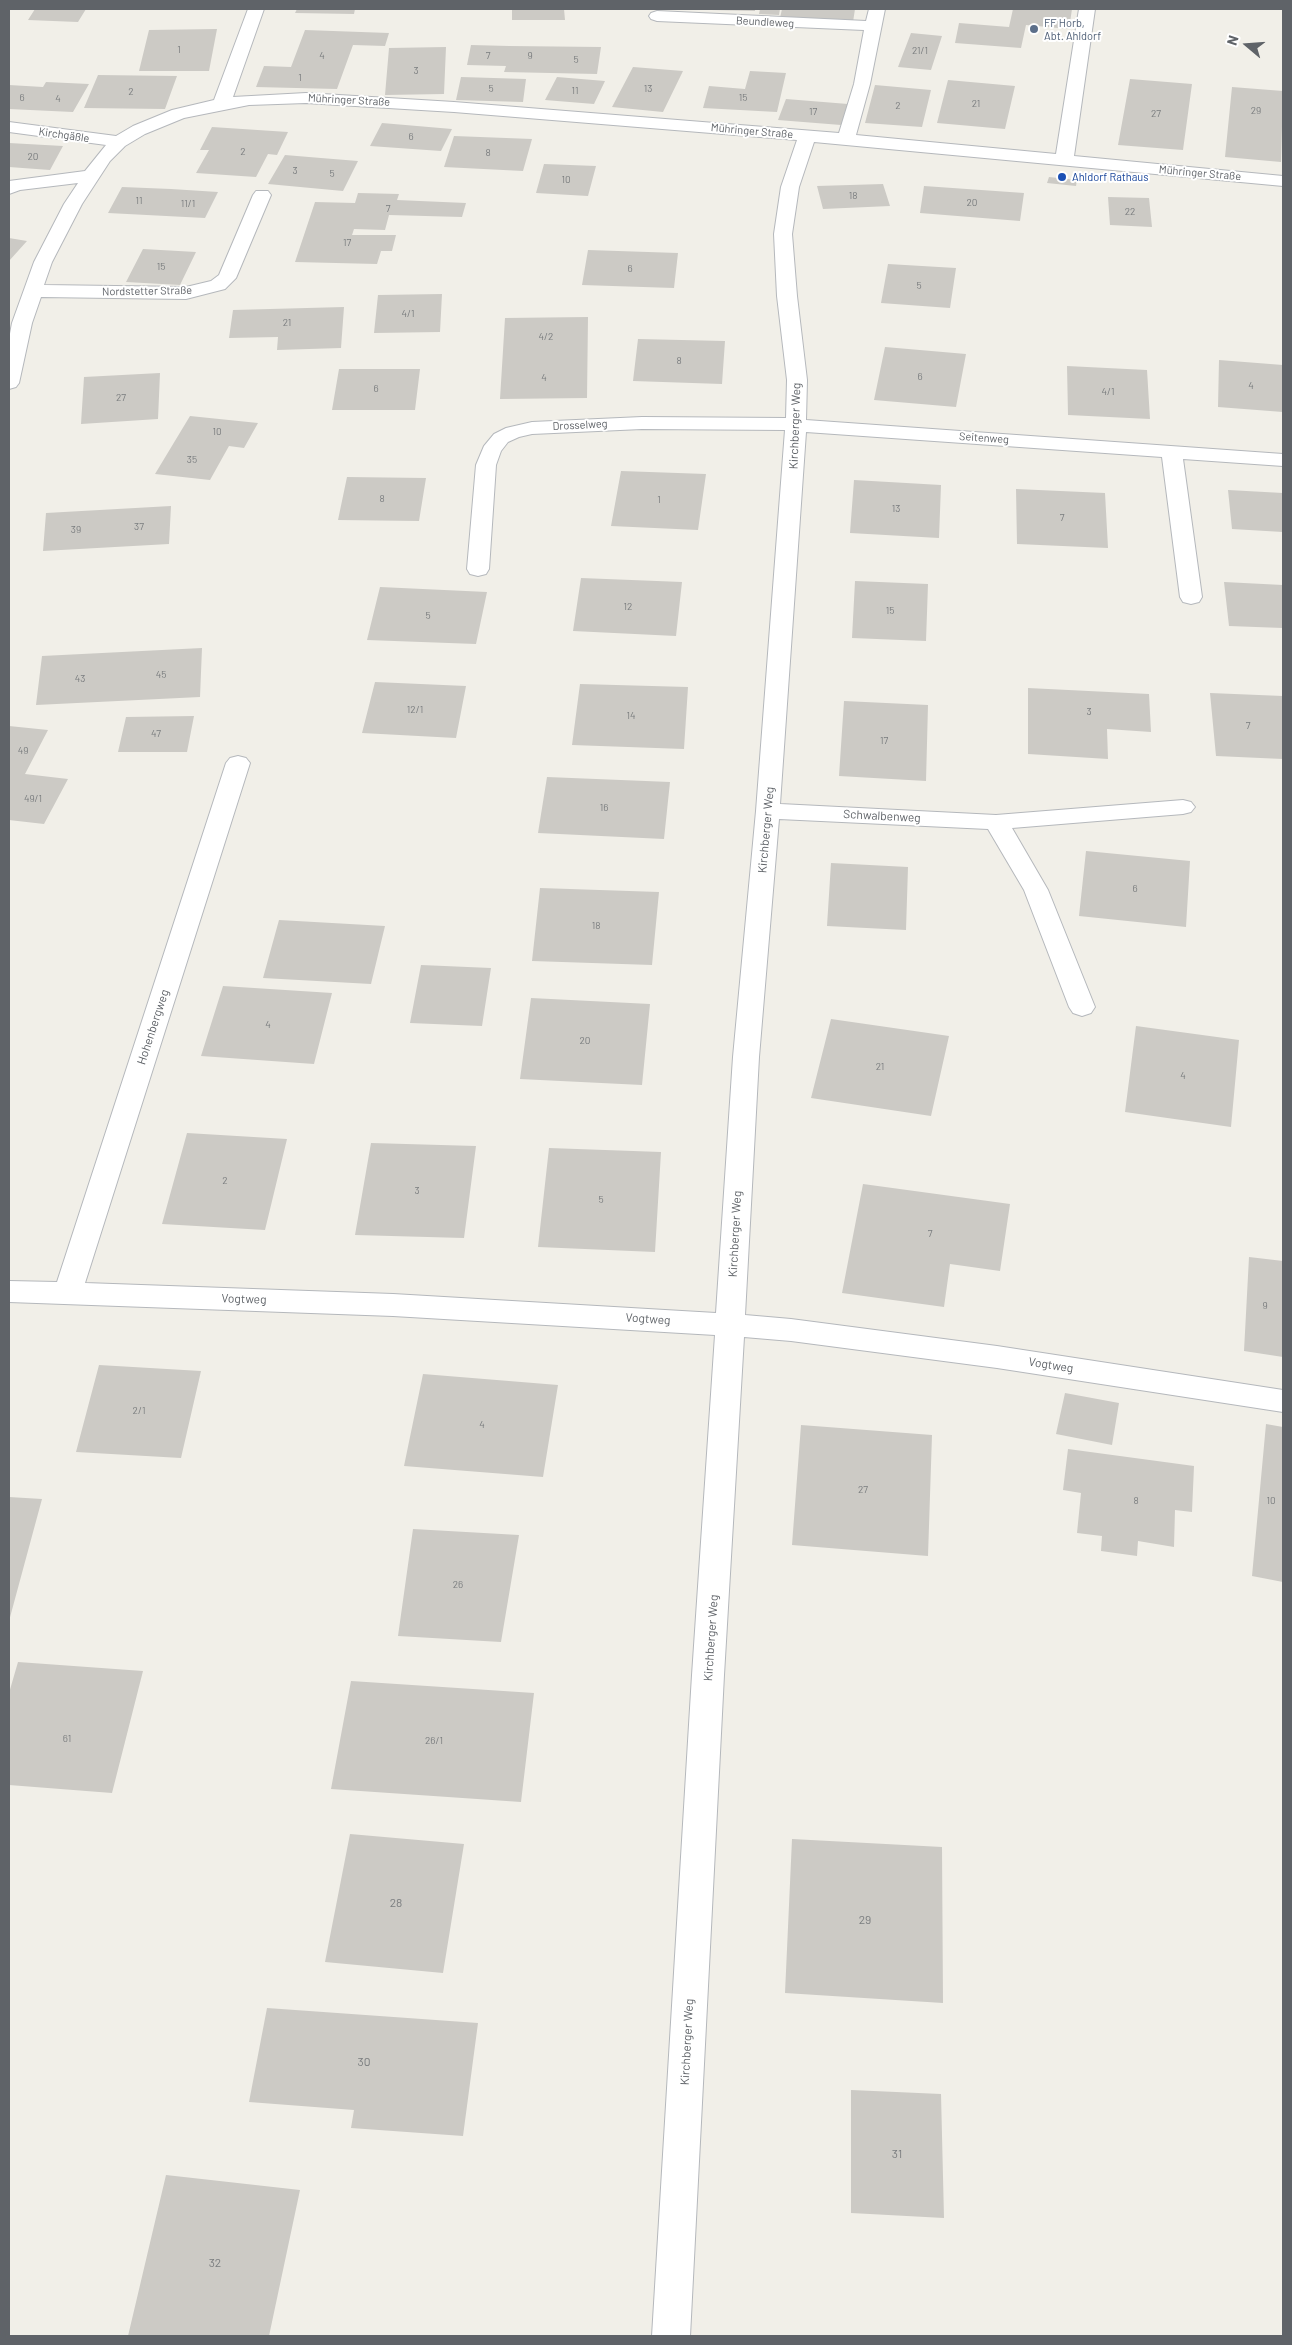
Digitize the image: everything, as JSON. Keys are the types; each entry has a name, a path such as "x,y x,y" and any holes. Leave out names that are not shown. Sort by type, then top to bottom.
{"street":[{"path":"9,383 22,323 43,262 73,204 91,176 103,158 119,142 139,130 178,114 221,104 256,9"},
{"path":"846,139 862,84 877,9"},
{"path":"1064,160 1087,9"},
{"name":"Beundleweg","path":"657,16 874,26"},
{"name":"Mühringer Straße","path":"221,104 278,98 336,99 846,139 1283,181"},
{"name":"Kirchgäßle","path":"9,127 119,142"},
{"name":"Kirchberger Weg","path":"671,2336 746,1057 768,811 796,424 797,380 787,296 784,234 790,187 807,136"},
{"path":"9,189 15,185 91,176"},
{"name":"Nordstetter Straße","path":"33,291 186,292 218,285 227,278 262,195"},
{"name":"Drosselweg","path":"478,569 486,465 491,450 501,438 513,432 576,424 739,422 796,424"},
{"name":"Seitenweg","path":"796,424 1283,460"},
{"path":"1172,452 1190,597"},
{"name":"Hohenbergweg","path":"68,1292 238,763"},
{"name":"Schwalbenweg","path":"768,811 996,822 1183,807"},
{"path":"996,822 1036,890 1082,1007"},
{"name":"Vogtweg","path":"9,1291 411,1306 791,1330 997,1356 1283,1402"}],"building":[{"path":"35,9 86,9 78,22 28,20"},
{"path":"297,9 355,9 354,14 295,13"},
{"path":"512,9 564,9 565,20 512,20"},
{"path":"755,9 755,11 711,10"},
{"path":"760,9 780,9 779,15 759,14"},
{"path":"782,9 855,9 853,22 780,18"},
{"path":"1013,9 1072,9 1069,29 1026,25 1021,48 955,43 959,23 1009,27"},
{"path":"217,29 209,71 139,71 149,30"},
{"path":"305,30 389,33 385,46 353,45 337,89 256,87 264,66 291,67"},
{"path":"911,33 942,36 931,70 898,67"},
{"path":"471,45 601,47 597,74 504,72 506,66 467,65"},
{"path":"446,47 444,94 385,95 389,48"},
{"path":"633,67 683,71 663,112 612,107"},
{"path":"750,71 786,73 777,112 703,108 709,86 745,89"},
{"path":"98,75 177,76 165,109 84,108"},
{"path":"461,77 526,79 523,102 456,100"},
{"path":"557,77 605,81 594,104 545,100"},
{"path":"1130,79 1192,84 1183,150 1118,145"},
{"path":"948,80 1015,86 1005,129 937,123"},
{"path":"46,82 89,84 73,112 9,109 9,85 43,87"},
{"path":"875,85 931,90 922,127 865,123"},
{"path":"1232,87 1283,91 1281,162 1225,157"},
{"path":"786,99 848,104 841,125 778,120"},
{"path":"382,123 452,129 441,151 370,146"},
{"path":"212,127 288,132 277,155 268,154 256,177 196,173 209,150 200,150"},
{"path":"454,136 532,139 523,171 444,167"},
{"path":"9,143 63,146 50,170 9,167"},
{"path":"285,155 358,161 343,191 268,184"},
{"path":"544,164 596,166 588,196 536,193"},
{"path":"1049,177 1077,180 1076,186 1047,183"},
{"path":"883,184 890,206 823,209 817,186"},
{"path":"924,186 1024,193 1020,221 920,213"},
{"path":"122,187 218,192 205,218 108,213"},
{"path":"358,193 399,194 397,200 466,203 462,217 389,215 385,230 354,229 352,235 396,235 392,251 381,251 377,264 295,262 315,202 355,203"},
{"path":"1108,197 1149,198 1152,227 1110,225"},
{"path":"9,238 27,241 9,261"},
{"path":"143,249 196,252 180,285 126,282"},
{"path":"588,250 678,253 674,288 582,285"},
{"path":"888,264 956,268 950,308 881,303"},
{"path":"442,294 440,332 374,333 378,295"},
{"path":"344,307 341,348 277,350 278,337 229,338 233,310"},
{"path":"588,317 587,398 500,399 505,318"},
{"path":"638,339 725,341 722,384 633,381"},
{"path":"885,347 966,354 956,407 874,400"},
{"path":"1219,360 1283,365 1283,412 1218,407"},
{"path":"1067,366 1147,370 1150,419 1068,415"},
{"path":"339,369 420,369 415,410 332,410"},
{"path":"160,373 158,419 81,424 84,377"},
{"path":"190,416 258,423 244,448 229,446 210,480 155,474"},
{"path":"621,471 706,474 698,530 611,526"},
{"path":"347,477 426,478 419,521 338,520"},
{"path":"854,480 941,485 939,538 850,533"},
{"path":"1016,489 1105,493 1108,548 1017,544"},
{"path":"1228,490 1283,493 1283,532 1232,529"},
{"path":"171,506 169,544 43,551 46,513"},
{"path":"581,578 682,582 676,636 573,631"},
{"path":"855,581 928,584 926,641 852,638"},
{"path":"1224,582 1283,585 1283,628 1229,626"},
{"path":"380,587 487,592 476,644 367,640"},
{"path":"202,648 200,697 36,705 42,656"},
{"path":"375,682 466,686 456,738 362,733"},
{"path":"580,684 688,687 684,749 572,745"},
{"path":"1028,688 1149,694 1151,732 1107,729 1108,759 1028,754"},
{"path":"1210,693 1283,696 1283,759 1216,756"},
{"path":"844,701 928,705 926,781 839,776"},
{"path":"194,716 187,752 118,752 126,717"},
{"path":"9,726 48,730 25,774 68,779 44,824 9,820"},
{"path":"547,777 670,782 664,839 538,833"},
{"path":"1086,851 1190,861 1186,927 1079,916"},
{"path":"831,863 908,867 906,930 827,926"},
{"path":"540,888 659,892 652,965 532,961"},
{"path":"279,920 385,926 371,984 263,978"},
{"path":"421,965 491,968 482,1026 410,1023"},
{"path":"223,986 332,993 314,1064 201,1056"},
{"path":"531,998 650,1004 642,1085 520,1079"},
{"path":"831,1019 949,1036 931,1116 811,1098"},
{"path":"1136,1026 1239,1040 1231,1127 1125,1112"},
{"path":"187,1133 287,1139 265,1230 162,1224"},
{"path":"371,1143 476,1146 464,1238 355,1235"},
{"path":"549,1148 661,1152 655,1252 538,1247"},
{"path":"863,1184 1010,1204 1000,1271 950,1264 944,1307 842,1293"},
{"path":"1249,1257 1283,1261 1283,1357 1244,1351"},
{"path":"99,1365 201,1371 181,1458 76,1452"},
{"path":"423,1374 558,1385 543,1477 404,1466"},
{"path":"1065,1393 1119,1403 1112,1445 1056,1434"},
{"path":"1266,1424 1283,1427 1283,1582 1252,1576"},
{"path":"801,1425 932,1435 928,1556 792,1545"},
{"path":"1068,1449 1194,1466 1192,1512 1175,1510 1174,1547 1138,1541 1137,1556 1101,1551 1102,1536 1077,1533 1081,1493 1063,1490"},
{"path":"9,1497 42,1499 9,1621"},
{"path":"413,1529 519,1535 501,1642 398,1636"},
{"path":"18,1662 143,1671 112,1793 9,1785 9,1693"},
{"path":"351,1681 534,1693 521,1802 331,1789"},
{"path":"350,1834 464,1844 443,1973 325,1962"},
{"path":"792,1839 942,1847 943,2003 785,1993"},
{"path":"267,2008 478,2023 463,2136 351,2128 354,2110 249,2102"},
{"path":"851,2090 941,2094 944,2218 851,2213"},
{"path":"166,2175 300,2190 269,2336 128,2336"}],"place":[{"name":"FF Horb, Abt. Ahldorf","path":"1034,29"},
{"name":"Ahldorf Rathaus","path":"1062,177"}]}
